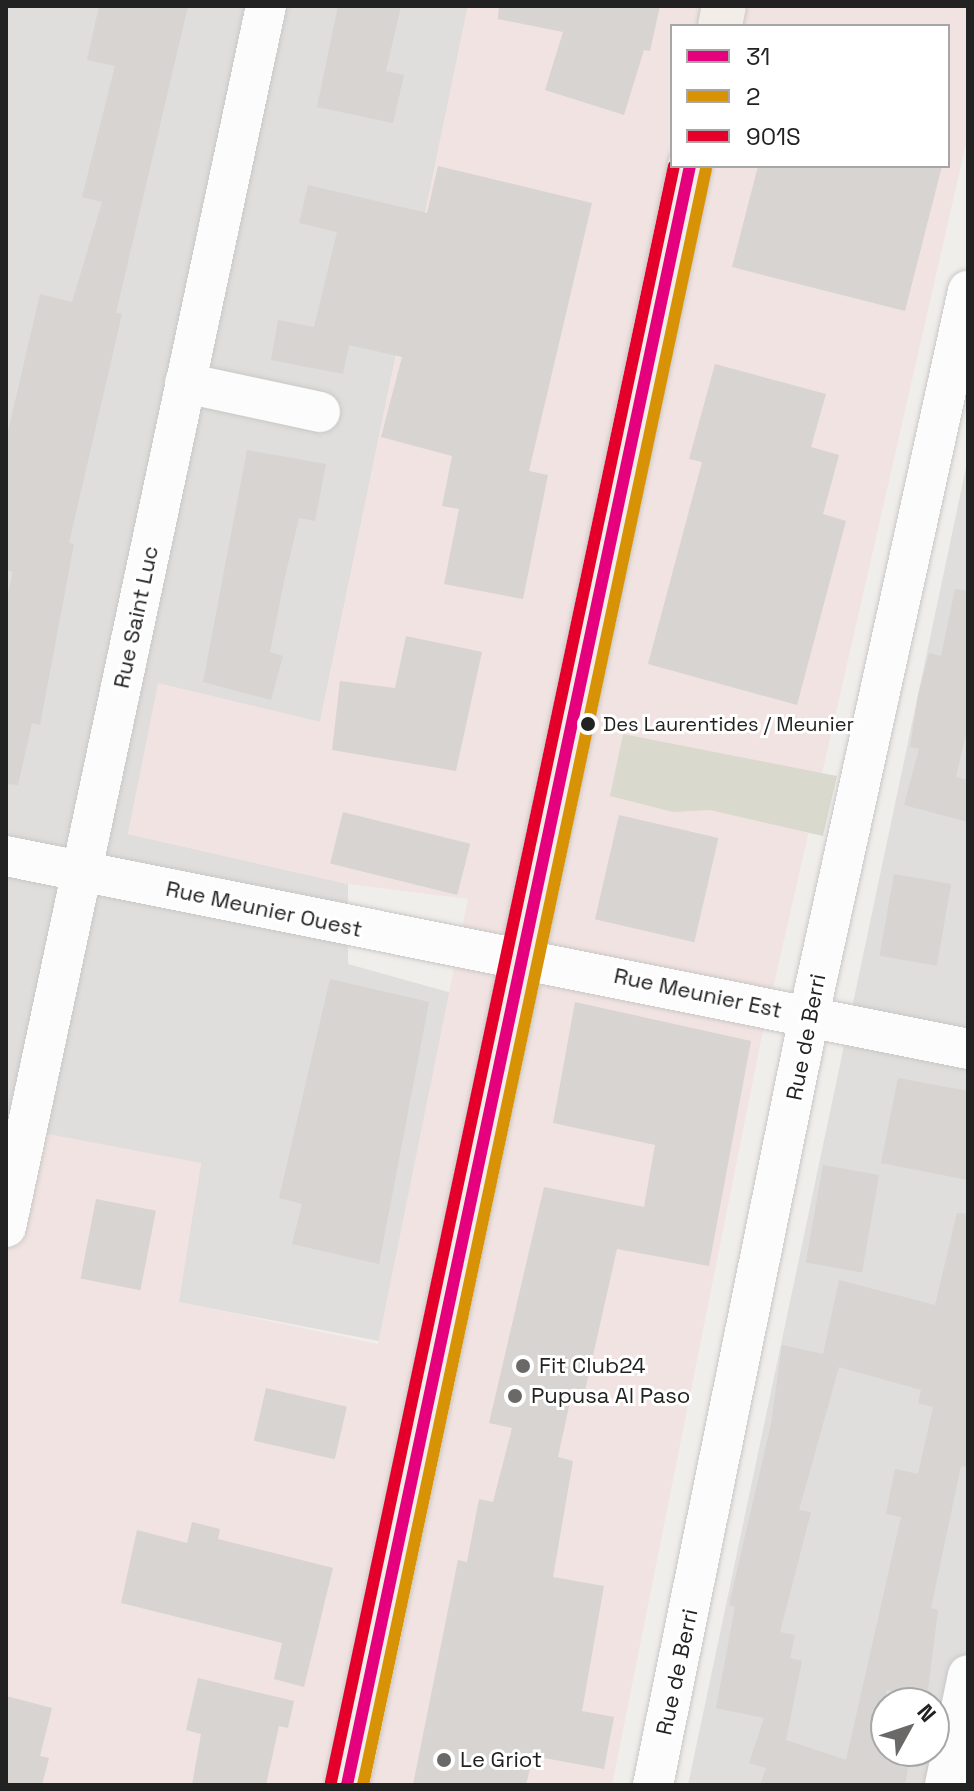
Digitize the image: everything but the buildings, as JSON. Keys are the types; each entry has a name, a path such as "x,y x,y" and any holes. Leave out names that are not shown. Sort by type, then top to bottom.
{"main road":[{"path":"347,1785 690,168"}],"street":[{"name":"Rue Saint Luc","path":"6,1227 266,6"},
{"name":"Rue de Berri","path":"653,1785 810,1017 968,291"},
{"path":"185,383 320,412"},
{"name":"Rue Meunier Ouest","path":"6,856 522,960"},
{"name":"Rue Meunier Est","path":"522,960 968,1049"},
{"path":"945,1785 968,1675"}],"shaded area":[{"path":"6,6 468,6 320,722 159,684 128,834 348,884 348,964 452,993 379,1341 178,1302 201,1163 6,1227"},
{"path":"468,6 968,6 968,135 760,1045 612,1785 6,1785 6,1227 27,1130 201,1163 179,1302 378,1344 468,899 348,884 128,834 158,683 320,722"},
{"path":"968,458 968,1785 688,1785"},
{"path":"623,734 837,776 823,836 710,810 673,812 610,796"}],"transit line":[{"name":"901S","path":"331,1782 674,168"},
{"name":"31","path":"347,1785 690,168"},
{"name":"2","path":"363,1785 706,169"}],"place":[{"name":"Des Laurentides / Meunier","path":"588,724"},
{"name":"Fit Club24","path":"523,1366"},
{"name":"Pupusa Al Paso","path":"515,1396"},
{"name":"Le Griot","path":"444,1760"}]}
